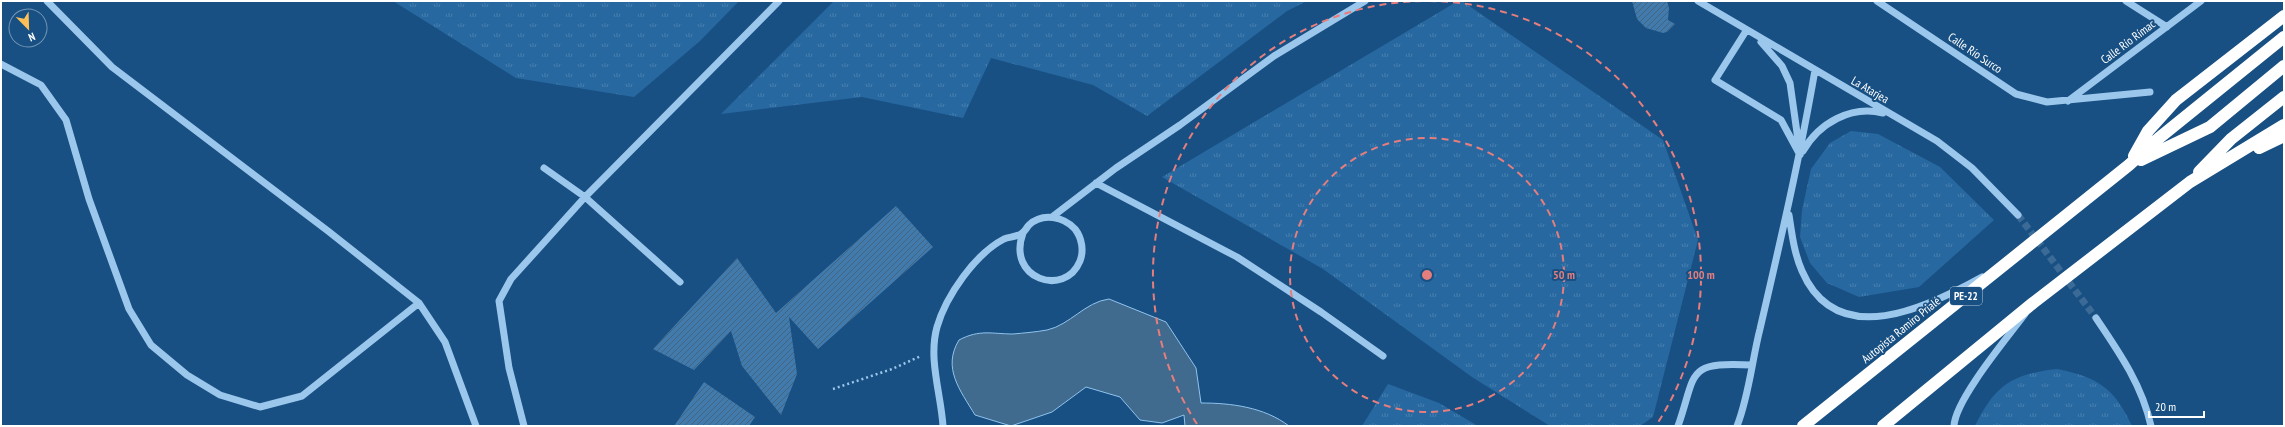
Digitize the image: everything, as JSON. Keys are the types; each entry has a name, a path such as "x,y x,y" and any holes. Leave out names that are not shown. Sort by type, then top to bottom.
{"highway":[{"path":"2129,165 2148,131 2176,100 2284,16"},
{"path":"2129,165 2158,138 2284,37"},
{"path":"2129,165 2210,127 2284,66"},
{"path":"2190,182 2231,139 2284,97"},
{"path":"2211,159 2284,108"},
{"path":"1883,426 2033,303 2190,182 2284,125"},
{"path":"2190,182 2284,136"},
{"name":"Autopista Ramiro Prialé","path":"1803,426 2129,165"}],"street":[{"path":"47,1 112,67 328,231 419,303 445,342 476,426"},
{"path":"524,426 509,368 499,301 511,279 585,197 779,1"},
{"path":"1052,217 1071,224 1081,241 1082,251 1080,261 1074,270 1066,277 1056,280 1046,280 1036,277 1028,271 1019,253 1019,243 1023,233 1030,224 1040,219 1052,217 1096,183 1180,125 1274,56 1365,1"},
{"name":"La Atarjea","path":"1698,1 1746,31 1891,115 1920,129 1972,168 2018,215"},
{"name":"Calle Río Surco","path":"1877,1 2016,94 2046,102 2150,92"},
{"path":"2126,1 2167,27"},
{"name":"Calle Río Rímac","path":"2068,101 2201,1"},
{"path":"1746,31 1715,80 1781,120 1800,155"},
{"path":"1757,37 1782,66 1790,83 1800,155"},
{"path":"1,64 41,85 66,120 89,199 129,308 151,345 187,375 220,395 260,407 302,396 419,303"},
{"path":"1737,426 1742,415 1751,365 1788,211 1800,155 1815,70"},
{"path":"1800,155 1809,140 1832,120 1860,111 1873,111 1891,115"},
{"path":"544,168 585,197 680,282"},
{"path":"1096,183 1237,257 1321,312 1382,356"},
{"path":"1788,211 1797,259 1810,285 1820,297 1831,305 1842,312 1857,316 1873,318 1907,312 1948,296 2003,265"},
{"path":"943,426 934,353 937,328 948,298 979,259 1003,240 1023,233"},
{"path":"1954,426 1954,418 1966,393 2033,303"},
{"path":"2096,318 2127,364 2145,401 2151,426"},
{"path":"1678,426 1690,384 1696,374 1706,368 1718,364 1751,365"}],"path":[{"path":"833,389 934,353"}],"green space":[{"path":"393,1 739,1 700,41 634,97 516,78"},
{"path":"834,1 1307,1 1287,11 1147,116 1093,85 991,58 963,118 862,97 721,114"},
{"path":"1458,1 1462,1 1663,140 1698,240 1653,417 1640,426 1550,426 1472,377 1323,269 1162,177"},
{"path":"1851,131 1878,134 1940,167 1994,220 1919,287 1859,297 1827,283 1810,263 1800,237 1802,210 1811,169 1830,143"},
{"path":"2057,369 2094,380 2103,386 2118,402 2132,426 1975,426 1990,400 2007,384 2028,374"},
{"path":"1388,384 1439,403 1478,426 1362,426"}],"shaded area":[{"path":"1109,299 1166,322 1196,368 1201,403 1247,407 1269,414 1289,426 1185,426 1184,415 1162,423 1140,420 1120,397 1086,387 1052,412 1011,426 975,415 955,379 952,360 954,350 959,340 973,334 980,333 1013,334 1047,330 1063,323 1092,304"}],"building":[{"path":"1632,1 1667,1 1669,8 1668,20 1675,24 1667,32 1663,33 1646,28 1637,19"},
{"path":"896,206 933,247 818,349 789,317 797,374 781,415 742,366 731,331 694,370 653,349 737,258 776,313"},
{"path":"704,382 755,417 749,426 674,426"}],"tunnel":[{"path":"2018,215 2096,318"}]}
